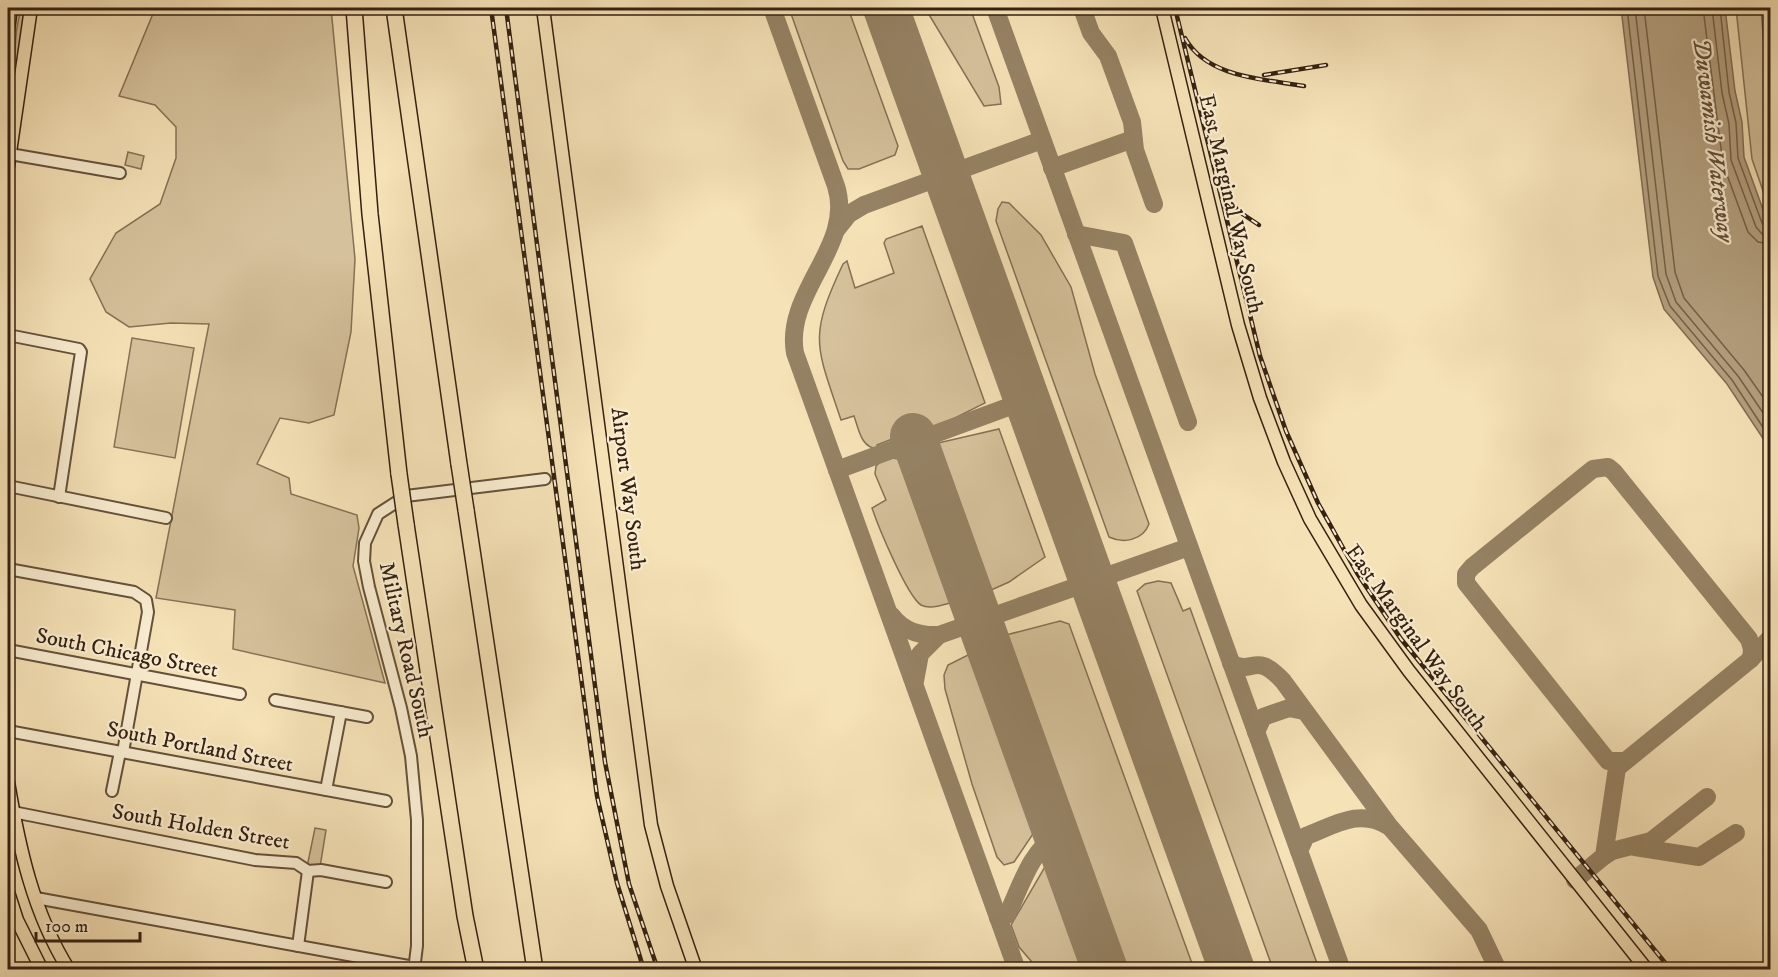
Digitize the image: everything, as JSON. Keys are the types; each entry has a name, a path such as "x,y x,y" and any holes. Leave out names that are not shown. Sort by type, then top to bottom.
{"highway":[{"path":"354,8 370,214 399,474 463,905 476,969"},
{"path":"394,8 459,464 535,969"}],"main road":[{"path":"8,30 11,8"},
{"path":"8,160 11,122 31,8"},
{"name":"Airport Way South","path":"543,8 651,825 664,876 696,969"},
{"name":"East Marginal Way South","path":"1162,8 1238,324 1260,398 1284,462 1310,519 1361,605 1409,671 1647,969"},
{"path":"8,782 10,811 24,864 46,926 69,969"},
{"path":"8,892 17,920 42,969"}],"street":[{"path":"8,160 120,173"},
{"path":"8,335 79,349 82,357 59,497"},
{"name":"Military Road South","path":"414,968 417,946 417,820 413,776 401,708 366,570 365,543 369,529 378,514 406,496 545,479"},
{"path":"8,486 166,518"},
{"path":"8,569 134,592 144,597 148,607 137,674 112,791"},
{"name":"South Chicago Street","path":"8,650 240,694"},
{"path":"276,700 367,717"},
{"path":"326,790 341,712"},
{"name":"South Portland Street","path":"8,731 386,801"},
{"name":"South Holden Street","path":"10,811 255,860 296,863 308,871 321,870 386,882"},
{"path":"298,946 308,871"},
{"path":"36,898 414,968"}],"shaded area":[{"path":"14,8 19,8 14,26 8,83 8,50"},
{"path":"22,8 26,8 10,112 8,112 16,31"},
{"path":"153,8 331,8 355,259 351,332 334,415 309,423 280,418 257,464 289,478 291,494 357,515 359,528 353,566 385,683 233,649 235,610 156,598 209,324 171,323 129,327 106,312 90,279 116,233 160,204 176,158 176,127 155,105 119,96 152,16"},
{"path":"789,8 848,8 898,146 895,155 859,169 848,169 843,161"},
{"path":"925,8 970,8 999,87 1001,104 984,106"},
{"path":"1736,8 1761,8 1770,122 1770,211 1752,159"},
{"path":"128,152 144,156 141,169 125,165"},
{"path":"1002,202 1009,203 1041,235 1071,287 1095,374 1149,524 1138,537 1121,540 1109,537 996,221"},
{"path":"922,226 985,403 933,429 930,424 877,445 878,449 872,448 864,442 854,416 841,420 821,357 820,326 824,309 843,264 847,261 855,288 894,273 884,243 886,239"},
{"path":"132,338 194,348 175,458 114,447"},
{"path":"999,429 1045,557 1009,582 989,591 938,443"},
{"path":"899,456 905,463 954,602 929,607 921,605 915,599 908,589 875,517 872,508 886,500 875,474 876,466 880,462"},
{"path":"1158,581 1171,583 1183,611 1190,608 1319,969 1273,969 1137,591 1145,584"},
{"path":"1060,621 1069,624 1194,969 1125,969 1006,635"},
{"path":"970,654 1035,831 1014,862 1004,865 997,857 972,784 945,689 944,675 948,665"},
{"path":"315,828 326,830 320,867 307,867"},
{"path":"1046,865 1083,969 1038,969 1019,947 1011,925"}],"water":[{"name":"Duwamish Waterway","path":"1621,8 1725,8 1735,91 1742,122 1744,157 1770,229 1770,449 1727,384 1664,309 1653,277"}],"taxiway":[{"path":"772,8 836,186 839,208 836,229 799,310 794,331 795,353 1017,970"},
{"path":"995,8 1342,970"},
{"path":"1082,8 1091,33 1108,56 1132,122 1135,150 1154,204"},
{"path":"1052,168 1133,139"},
{"path":"837,229 849,214 864,205 1042,140"},
{"path":"1076,234 1124,243 1188,422"},
{"path":"837,470 1027,400"},
{"path":"894,450 914,454 924,467"},
{"path":"1624,761 1608,761 1466,583 1466,574 1472,567 1593,469 1608,467 1614,472 1749,639 1752,649 1751,659"},
{"path":"915,681 920,654 939,635 1189,547"},
{"path":"891,615 906,629 925,635 939,635"},
{"path":"1575,880 1604,856 1617,768 1751,659 1770,638"},
{"path":"1231,663 1245,667 1255,665 1266,667 1283,681 1390,827 1479,930 1498,970"},
{"path":"1256,732 1263,717 1289,708 1304,711"},
{"path":"1604,856 1612,851 1651,841 1707,797"},
{"path":"1299,851 1306,836 1347,820 1367,818 1388,826"},
{"path":"1635,847 1699,857 1736,833"},
{"path":"998,918 1007,915 1039,851 1056,837"}],"runway":[{"path":"886,8 1232,970"},
{"path":"913,436 1105,970"}],"railway":[{"path":"491,8 597,796 617,883 644,970"},
{"path":"506,8 605,762 629,884 658,970"},
{"path":"1175,8 1260,356 1286,431 1318,503 1357,573 1401,639 1671,970"},
{"path":"1185,38 1195,51 1222,69 1255,78 1304,86"},
{"path":"1264,75 1326,65"},
{"path":"1223,190 1238,211 1259,225"}]}
